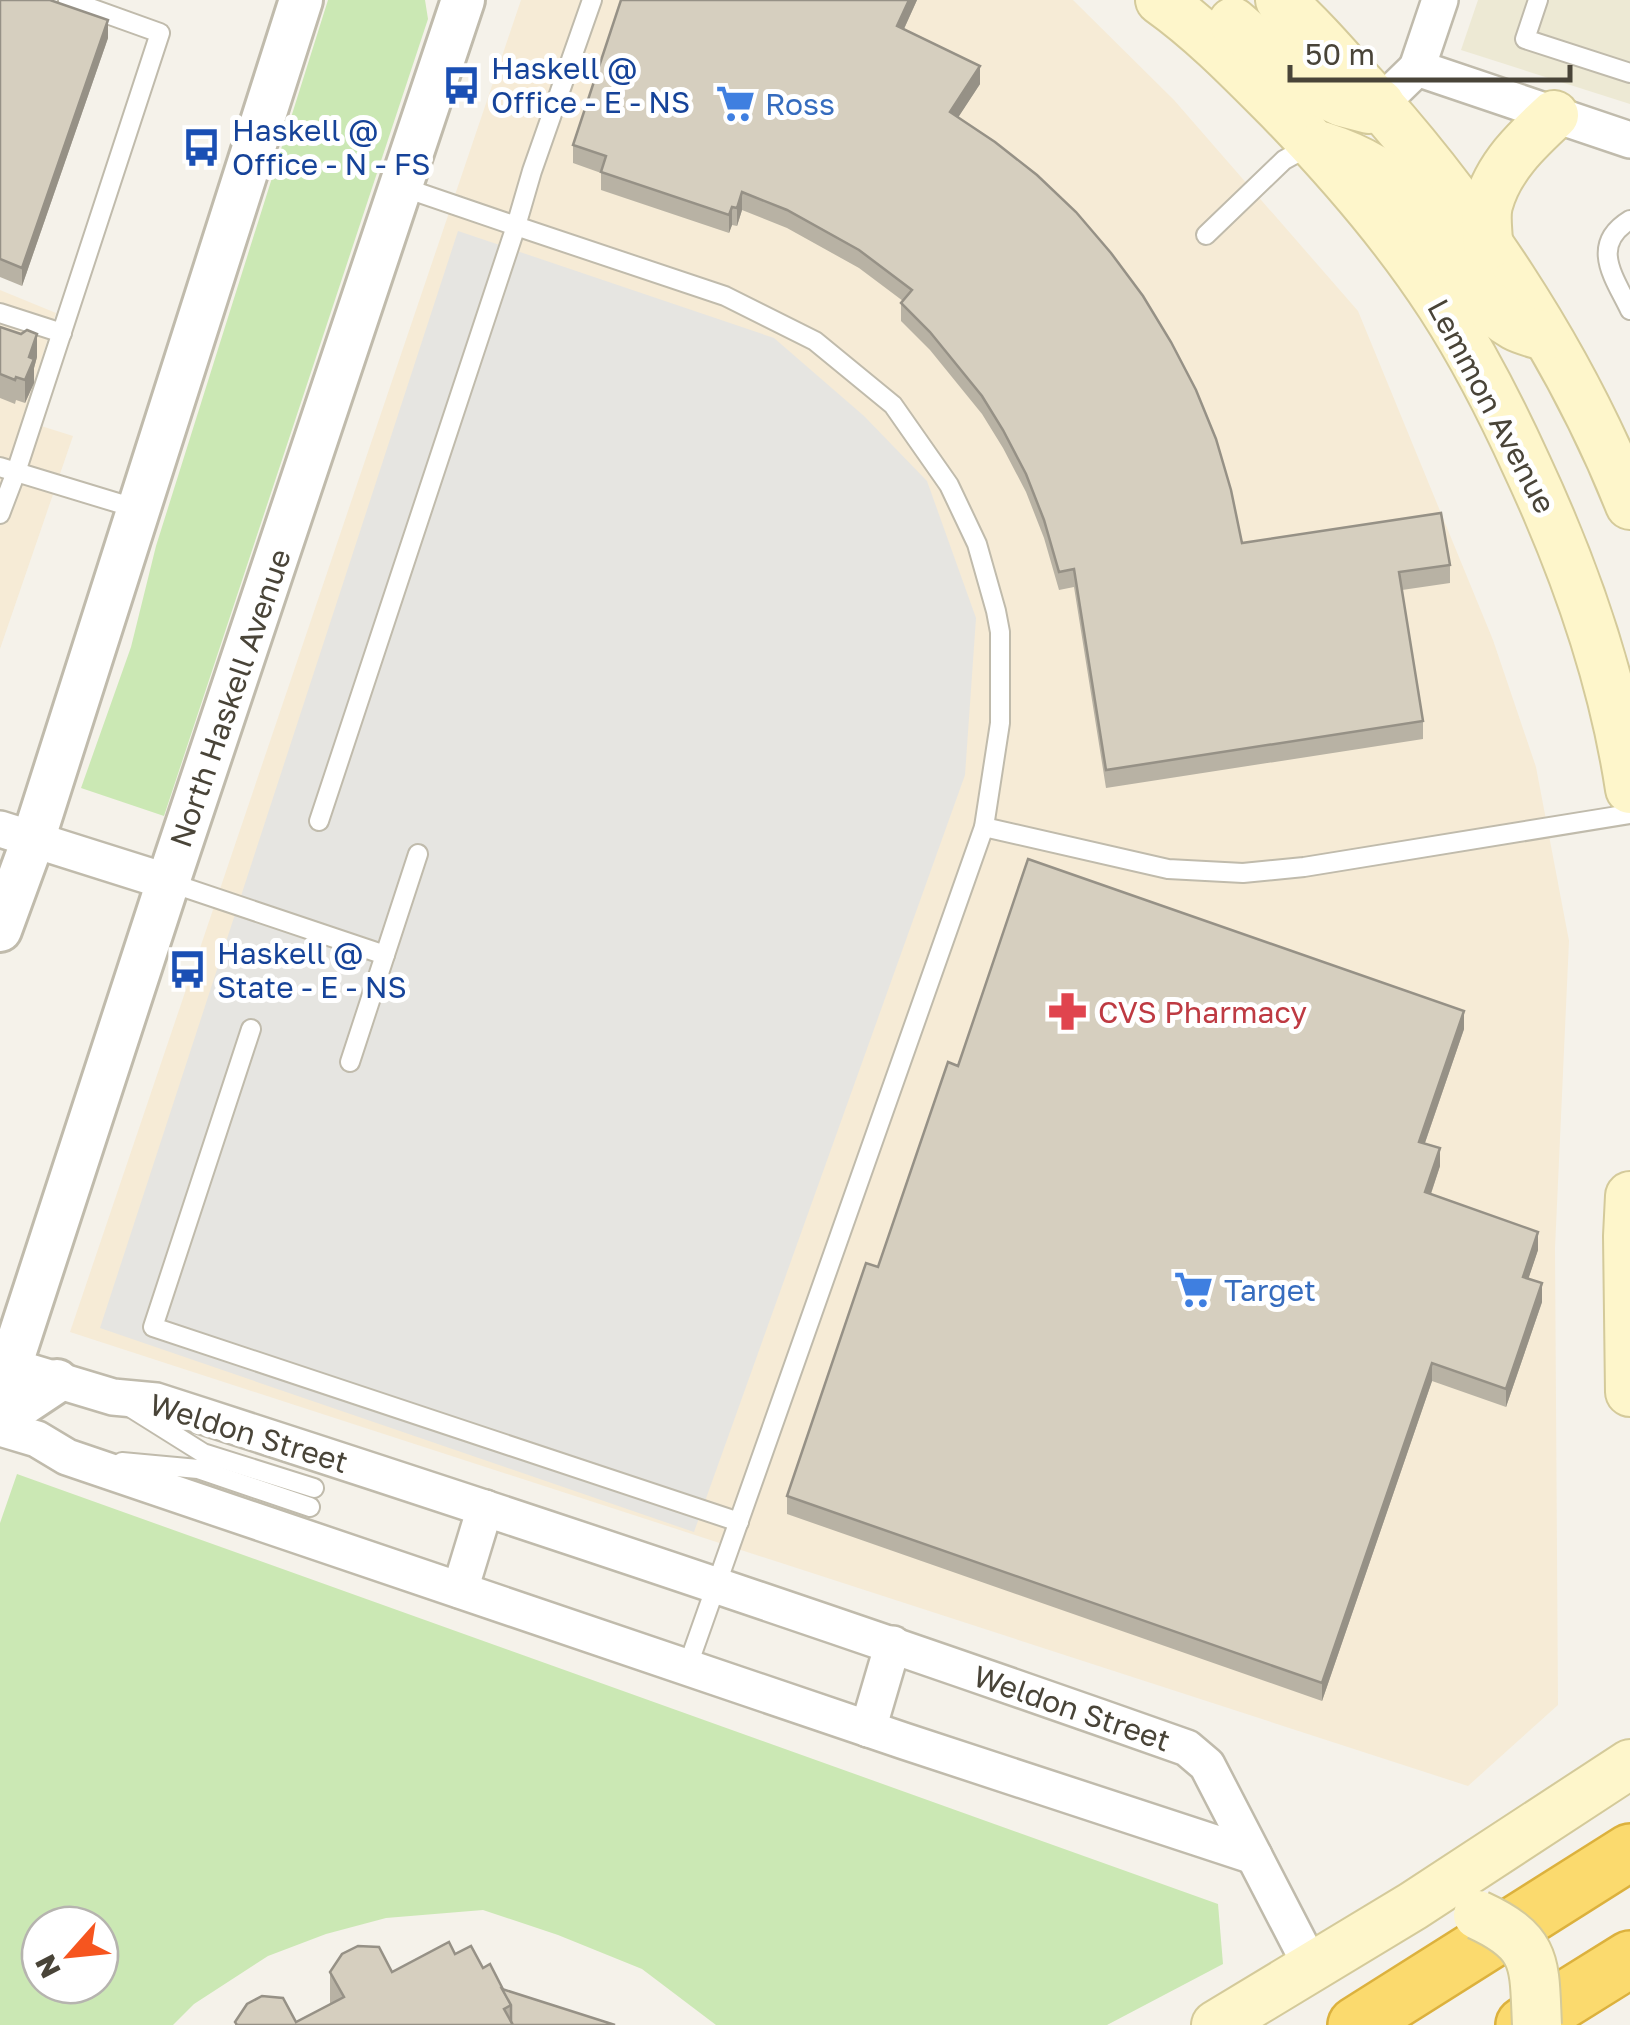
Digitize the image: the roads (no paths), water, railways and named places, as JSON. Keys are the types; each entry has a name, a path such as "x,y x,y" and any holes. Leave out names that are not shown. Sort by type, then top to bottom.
{"highway":[{"path":"1356,2025 1630,1852"},
{"path":"1524,2025 1630,1959"}],"main road":[{"path":"1280,0 1380,104 1424,156 1488,245 1548,337 1630,505"},
{"path":"1164,3 1223,13 1306,85 1342,102 1370,109 1380,104"},
{"name":"Lemmon Avenue","path":"1164,3 1242,71 1314,144 1440,304 1510,429 1555,525 1583,598 1611,690 1630,789"},
{"path":"1488,245 1487,207 1501,173 1526,141 1554,115"},
{"path":"1314,144 1378,170 1412,199 1488,306 1518,328 1548,337"},
{"path":"1630,1196 1630,1392"},
{"path":"1216,2025 1413,1906 1630,1764"},
{"path":"1413,1906 1478,1916 1520,1941 1534,1969 1537,2025"}],"street":[{"path":"0,930 16,834 138,509 301,0"},
{"path":"1380,104 1416,68 1440,0"},
{"name":"North Haskell Avenue","path":"5,1382 402,187 451,10"},
{"path":"1416,68 1630,140"},
{"path":"16,834 168,882"},
{"name":"Weldon Street","path":"5,1382 57,1382 113,1397 156,1400 893,1644 1187,1748 1207,1765 1310,1966"},
{"path":"0,1420 57,1382"},
{"path":"0,1428 36,1438 67,1457 1254,1856"},
{"path":"460,1590 486,1508"},
{"path":"868,1729 893,1644"}],"lane":[{"path":"0,514 8,469 62,332 160,34 68,0"},
{"path":"318,820 592,0"},
{"path":"1538,0 1525,39 1630,73"},
{"path":"1206,235 1284,160 1314,144"},
{"path":"402,187 726,296 815,341 894,405 949,486 977,544 996,611 1000,632 1000,723 984,827 687,1668"},
{"path":"1630,220 1618,227 1607,250 1607,263 1630,310"},
{"path":"0,313 62,332"},
{"path":"8,469 138,509"},
{"path":"984,827 1168,869 1243,873 1630,814"},
{"path":"350,1062 418,854"},
{"path":"168,882 385,955"},
{"path":"251,1028 153,1327 738,1522"},
{"path":"67,1457 198,1469 312,1498 203,1454 113,1397"}],"place":[{"name":"Haskell @ Office - E - NS","path":"461,85"},
{"name":"Ross","path":"735,104"},
{"name":"Haskell @ Office - N - FS","path":"202,147"},
{"name":"Haskell @ State - E - NS","path":"187,970"},
{"name":"CVS Pharmacy","path":"1068,1012"},
{"name":"Target","path":"1194,1290"}]}
